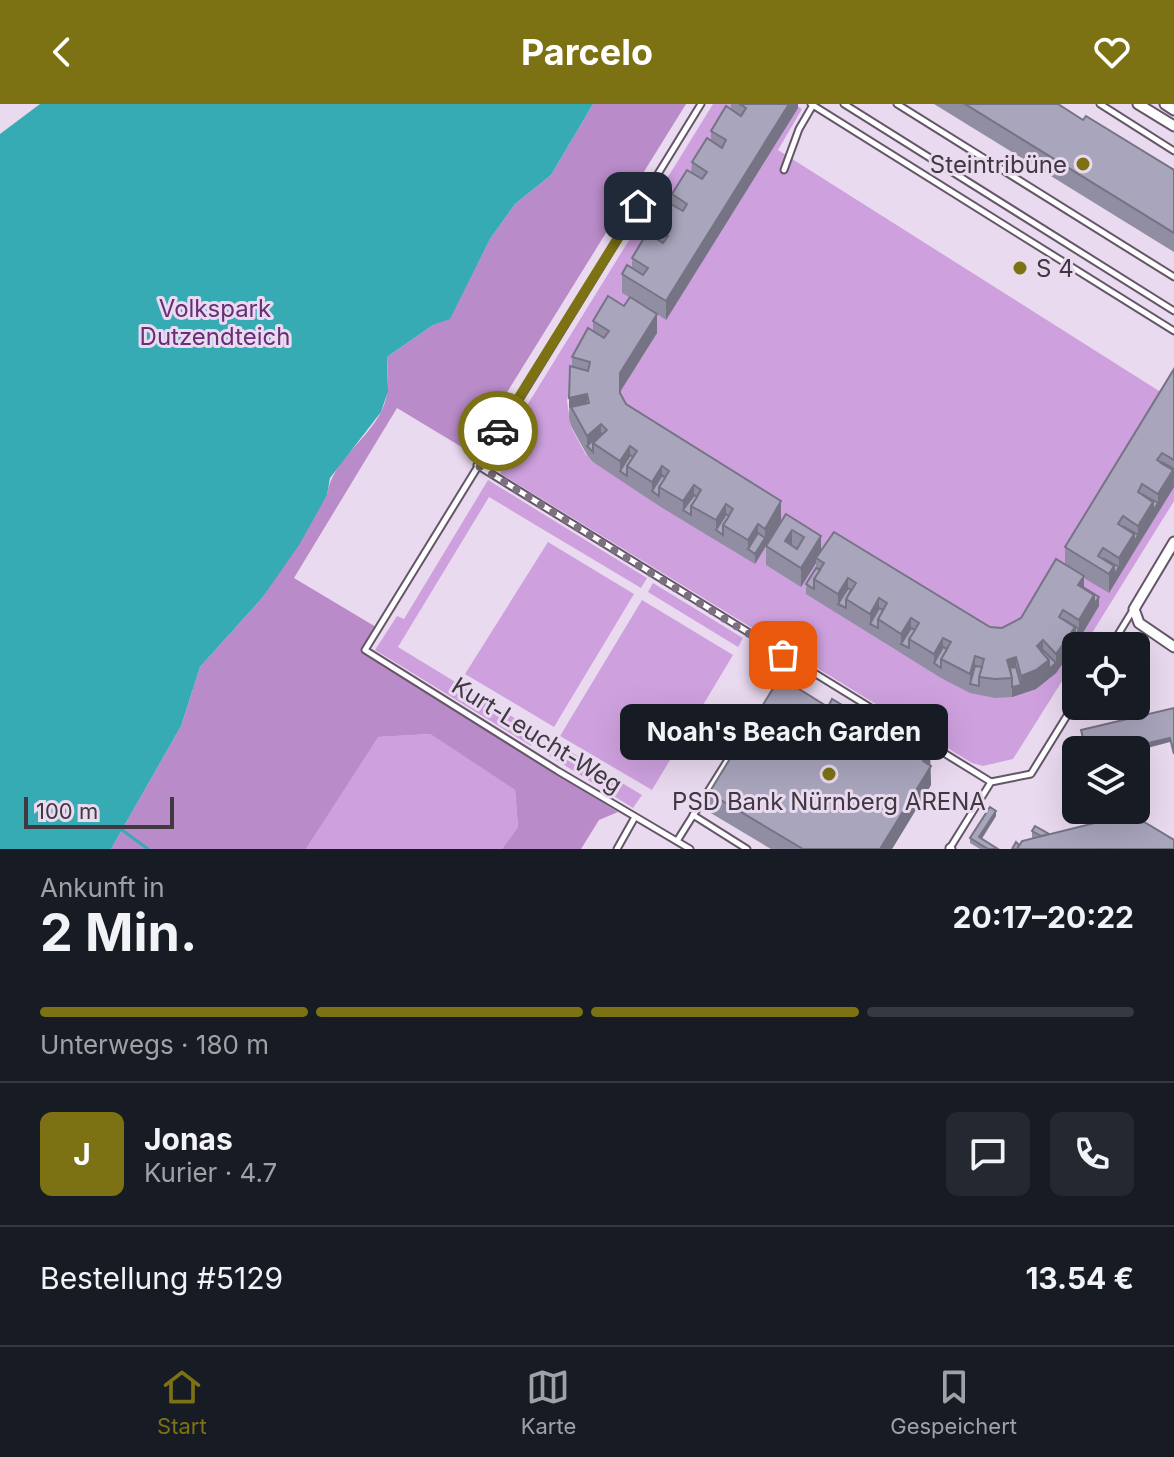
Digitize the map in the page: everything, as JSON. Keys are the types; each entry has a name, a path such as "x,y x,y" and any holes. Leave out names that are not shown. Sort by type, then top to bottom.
{"street":[{"path":"1138,104 1174,126"},
{"path":"1165,104 1174,110"},
{"path":"1174,542 1134,609 1139,623 1174,647"}],"lane":[{"path":"701,104 477,465 991,782 1031,774 1064,720"},
{"path":"844,104 1174,311"},
{"path":"897,104 1174,277"},
{"path":"1100,104 1174,151"},
{"path":"784,170 799,129 812,105 1174,331"},
{"name":"Kurt-Leucht-Weg","path":"477,465 365,650 690,849"},
{"path":"1120,632 1134,609"},
{"path":"677,841 751,723"},
{"path":"950,849 991,782"},
{"path":"693,815 747,849"},
{"path":"617,849 635,817"}],"shaded area":[{"path":"593,104 686,104 470,452 397,408 294,578 376,627 361,651 618,812 599,820 581,849 502,849 518,827 515,790 430,734 378,737 306,849 111,849 181,726 200,667 262,598 327,495 336,471 381,412 387,392 387,357 433,325 450,318 490,239 515,204 551,175"},
{"path":"713,104 794,104 802,109 778,150 1167,396 1118,577 1174,479 1174,501 1093,632 1062,632 1062,681 1013,759 983,766 972,763 501,474 497,454","holes":["657,333 620,392 618,402 781,520 766,548 748,558 659,506 586,455 571,427 567,401 570,385","814,598 1021,637 901,653"]},
{"path":"488,480 647,578 641,588 489,497 398,647 539,733 531,746 375,650 397,616 404,619"},
{"path":"548,542 634,594 554,727 465,674"},
{"path":"653,583 743,638 738,647 648,592"},
{"path":"642,600 733,655 652,790 560,736"},
{"path":"430,734 515,790 518,827 502,849 306,849 377,737"},
{"path":"556,743 642,795 633,808 548,755"}],"water":[{"name":"Volkspark Dutzendteich","path":"40,104 593,104 551,175 515,204 490,239 450,319 433,325 387,357 388,391 381,412 330,478 327,495 299,545 262,598 200,667 181,726 111,849 0,849 0,134"}],"building":[{"path":"740,104 789,104 666,301 622,274 627,265 643,275 648,268 632,258 647,233 663,243 668,236 652,226 667,202 683,211 687,204 672,194 687,170 702,179 707,172 692,162 707,138 722,148 726,140 711,131 726,106 741,116 746,108"},
{"name":"Steintribüne","path":"965,104 1058,104 1083,120 1086,116 1174,170 1174,233"},
{"path":"608,296 624,306 630,297 657,314 620,373 620,393 626,404 781,501 765,529 758,524 748,540 723,525 733,509 726,504 716,520 691,506 701,490 694,485 683,501 659,487 669,471 662,466 652,482 627,466 637,451 630,446 620,461 593,443 607,430 601,424 587,436 571,407 589,403 587,394 569,398 570,366 588,371 590,362 572,357 588,328 604,338 609,331 593,321"},
{"path":"1174,369 1174,460 1162,453 1157,460 1173,470 1158,494 1142,484 1138,492 1153,502 1138,526 1123,516 1118,524 1134,534 1119,558 1103,548 1098,556 1114,566 1109,574 1065,547"},
{"path":"601,433 593,443 593,452 587,446"},
{"path":"630,455 633,457 627,466 627,476 620,471"},
{"path":"662,475 665,478 659,487 659,496 652,491"},
{"path":"694,495 697,497 691,506 691,515 683,510"},
{"path":"726,514 729,516 723,525 723,535 716,530"},
{"path":"786,514 821,536 801,568 766,546","holes":["792,530 804,537 797,549 785,541"]},
{"path":"834,532 990,627 1002,628 1021,618 1056,559 1084,576 1078,585 1094,595 1079,620 1063,610 1059,617 1075,627 1071,632 1062,632 1062,645 1056,654 1043,640 1037,646 1049,660 1036,670 1021,676 1016,657 1007,660 1012,678 979,677 984,659 975,656 970,674 941,659 951,642 943,638 934,654 909,639 919,623 911,618 901,634 878,619 887,603 879,598 870,614 846,599 856,583 848,578 838,594 814,579 824,563 816,558"},
{"path":"758,533 765,538 755,554 748,549"},
{"path":"816,568 820,570 814,579 814,589 806,584"},
{"path":"848,588 851,590 846,599 846,608 838,604"},
{"path":"879,608 883,610 878,619 878,628 870,624"},
{"path":"911,628 915,630 909,639 909,648 901,644"},
{"path":"943,647 947,649 941,659 941,668 934,663"},
{"path":"1043,650 1056,663 1049,669 1049,660"},
{"path":"975,666 982,667 979,686 970,684"},
{"path":"1016,667 1021,685 1012,687 1010,668"},
{"name":"PSD Bank Nürnberg ARENA","path":"780,677 828,707 832,699 854,712 848,722 867,734 877,717 930,749 923,761 931,766 880,849 803,849 709,793"},
{"path":"1174,708 1174,754 1170,738 1150,743 1150,736 1082,736 1081,730 1123,720 1150,720 1150,714"},
{"path":"990,807 996,811 979,837 998,849 988,849 970,838"},
{"path":"1091,824 1148,824 1174,840 1174,849 1017,849 1022,841"},
{"path":"1035,826 1049,834 1041,836 1032,831"}],"waterway":[{"path":"122,830 148,849"}],"way so far":[{"path":"498,431 477,465 783,655"}],"place":[{"name":"Steintribüne","path":"1083,164"},
{"name":"S 4","path":"1020,268"},
{"name":"Noah's Beach Garden","path":"783,655"},
{"name":"PSD Bank Nürnberg ARENA","path":"829,774"}],"route":[{"path":"498,431 638,206"}]}
